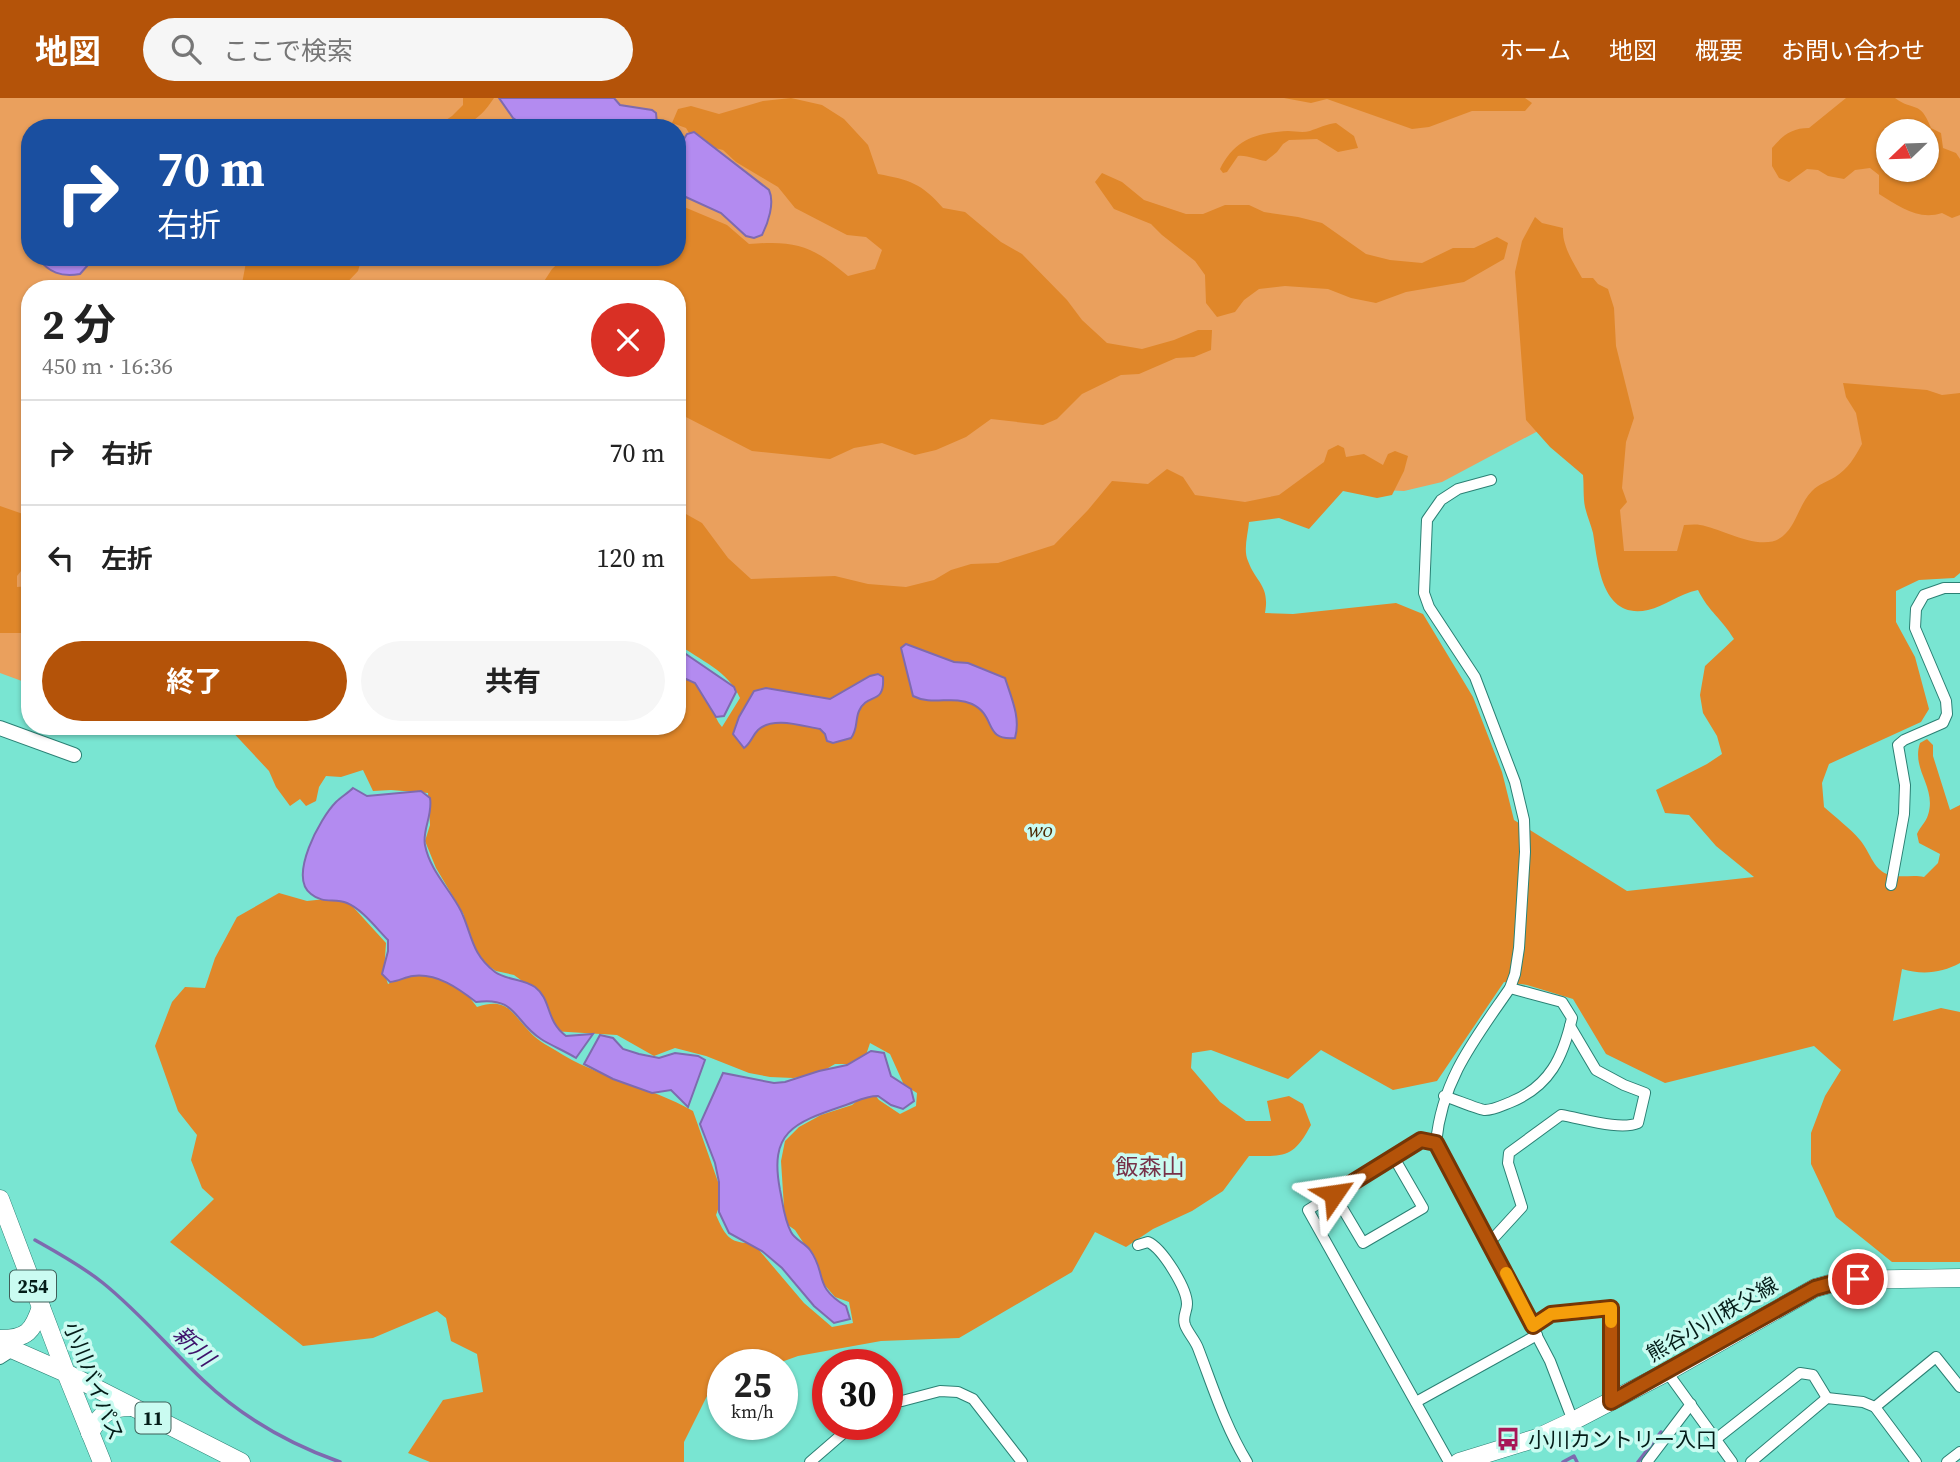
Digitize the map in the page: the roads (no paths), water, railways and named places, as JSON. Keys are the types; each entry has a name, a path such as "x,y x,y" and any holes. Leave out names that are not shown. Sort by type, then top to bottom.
{"main road":[{"name":"小川バイパス","path":"0,1199 102,1462"},
{"name":"熊谷小川秩父線","path":"1459,1462 1537,1438 1573,1421 1828,1283 1844,1280 1960,1278"},
{"path":"3,1348 12,1339 30,1331 41,1307"},
{"name":"11","path":"3,1348 66,1373 241,1462"},
{"path":"90,1433 100,1416 107,1411 118,1407 131,1407"}],"street":[{"path":"1491,480 1458,489 1441,500 1427,520 1424,593 1429,607 1475,677 1515,782 1524,820 1525,852 1519,948 1516,974 1510,988 1460,1064 1444,1096 1436,1143 1550,1361 1573,1421"},
{"path":"1891,885 1904,814 1905,785 1898,745 1943,723 1947,714 1946,701 1915,628 1916,610 1924,595 1944,588 1960,588"},
{"path":"0,727 21,735"},
{"path":"21,735 74,755"},
{"path":"1444,1096 1483,1110 1499,1107 1542,1084 1554,1068 1572,1018 1562,1002 1510,988"},
{"path":"1489,1242 1522,1207 1508,1163 1509,1153 1560,1115 1617,1125 1632,1126 1638,1123 1645,1093 1596,1070 1570,1026"},
{"path":"1436,1143 1421,1140 1308,1210 1448,1462"},
{"path":"1334,1194 1363,1243 1423,1208 1393,1156"},
{"path":"1138,1245 1148,1241 1155,1244 1181,1285 1187,1301 1184,1323 1197,1344 1227,1426 1247,1462"},
{"path":"1416,1402 1535,1331 1551,1314 1611,1308 1611,1402"},
{"path":"1875,1407 1936,1357 1960,1387"},
{"path":"1667,1372 1732,1462"},
{"path":"1716,1439 1800,1373 1813,1375 1827,1398"},
{"path":"903,1401 940,1391 958,1392 973,1399 1022,1462"},
{"path":"1751,1462 1827,1398 1863,1402 1875,1407 1916,1462"},
{"path":"1647,1462 1691,1404"},
{"path":"810,1462 835,1440"},
{"path":"1947,1462 1960,1452"}],"waterway":[{"name":"新川","path":"35,1240 103,1283 203,1380 234,1406 285,1438 340,1462"},
{"path":"1638,1462 1661,1432"},
{"path":"1563,1462 1574,1456 1577,1462"}],"place":[{"name":"小川カントリー入口","path":"1508,1439"}],"district":[{"name":"飯森山","path":"1150,1167"}],"park label":[{"name":"wo","path":"1040,829"}]}
